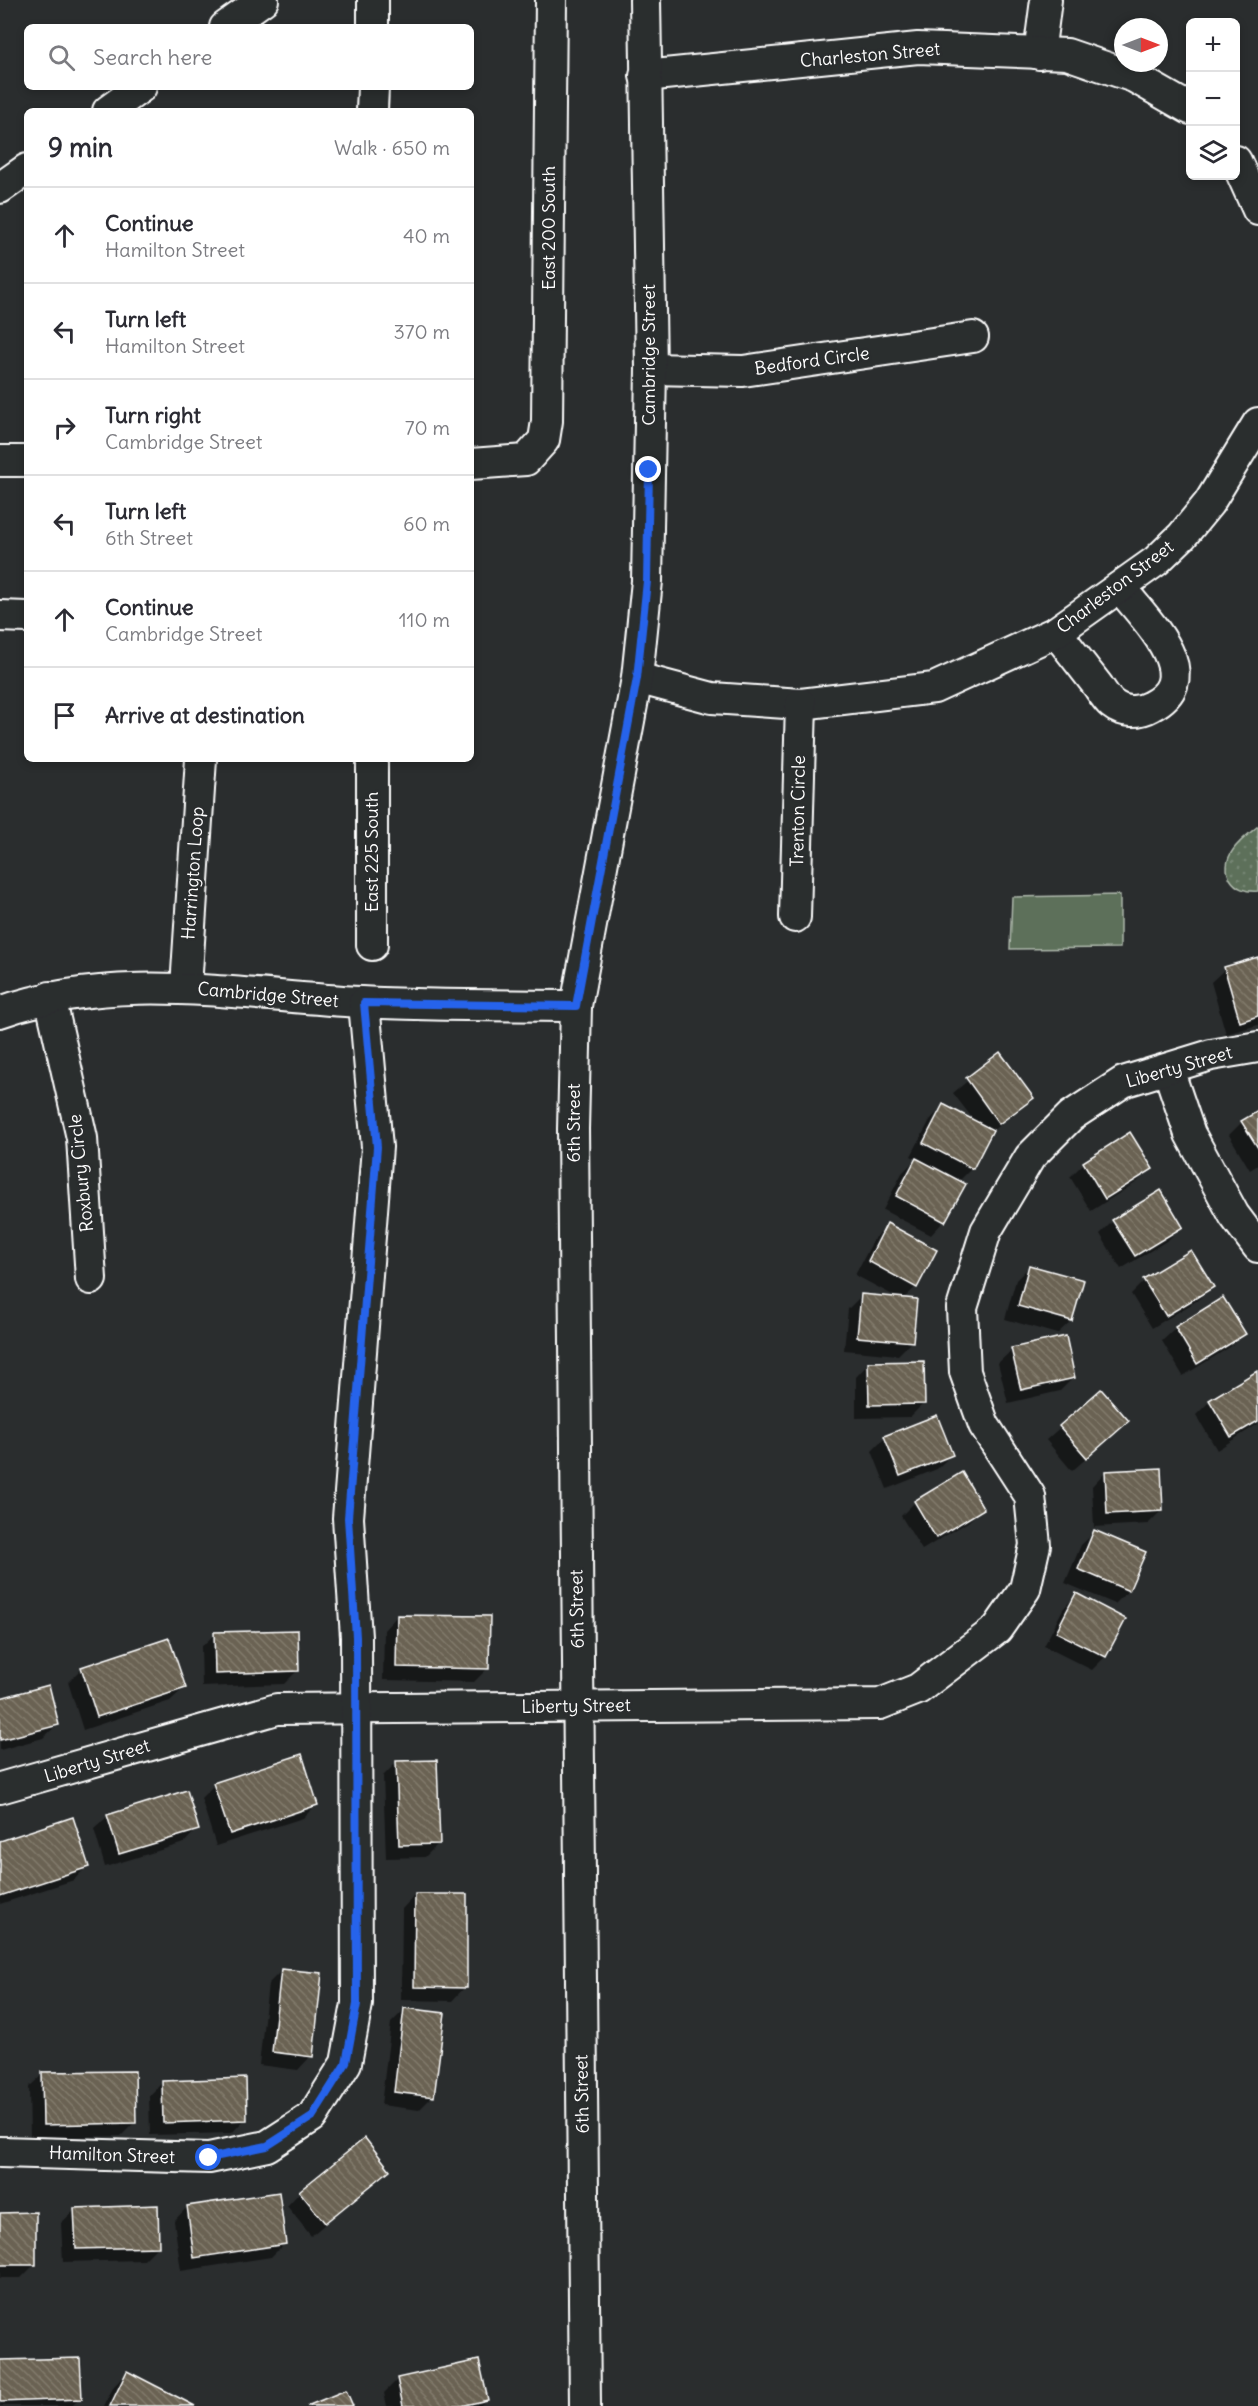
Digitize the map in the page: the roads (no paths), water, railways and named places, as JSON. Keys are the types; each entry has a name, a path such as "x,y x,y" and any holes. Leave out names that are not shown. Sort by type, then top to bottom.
{"street":[{"path":"229,24 263,0"},
{"path":"373,0 373,24"},
{"name":"East 200 South","path":"474,464 511,463 526,460 544,440 547,421 551,0"},
{"name":"Cambridge Street","path":"610,814 637,678 647,581 651,369 645,0"},
{"path":"1039,54 1046,0"},
{"name":"Charleston Street","path":"645,76 918,48 978,49 1067,54 1102,64 1134,77 1186,106"},
{"path":"112,108 137,90"},
{"path":"372,90 372,108"},
{"path":"1240,170 1258,210"},
{"path":"0,188 24,171"},
{"name":"Bedford Circle","path":"651,369 743,371 973,338"},
{"name":"Charleston Street","path":"637,678 712,698 801,704 934,688 1056,632 1156,561 1182,536 1209,503 1258,423"},
{"path":"0,461 24,461"},
{"path":"1056,632 1113,705 1131,712 1145,710 1166,697 1173,683 1173,661 1166,647 1120,587"},
{"path":"0,616 24,617"},
{"name":"Trenton Circle","path":"795,917 801,704"},
{"name":"Harrington Loop","path":"186,987 201,762"},
{"name":"East 225 South","path":"372,762 372,945"},
{"name":"6th Street","path":"585,2406 573,1129 576,1006 610,814"},
{"name":"Cambridge Street","path":"0,1012 50,998 105,990 186,987 364,1003 576,1006"},
{"name":"Roxbury Circle","path":"50,998 82,1138 91,1279"},
{"name":"Hamilton Street","path":"0,2152 209,2158 267,2146 312,2117 346,2063 357,2004 356,1637 348,1518 377,1147 364,1003"},
{"name":"Liberty Street","path":"0,1788 277,1709 880,1704 918,1689 997,1629 1025,1589 1035,1545 1039,1490 984,1425 965,1372 962,1308 986,1231 1030,1157 1071,1116 1123,1082 1210,1055 1258,1047"},
{"path":"1168,1069 1190,1134 1234,1215 1258,1246"}]}
